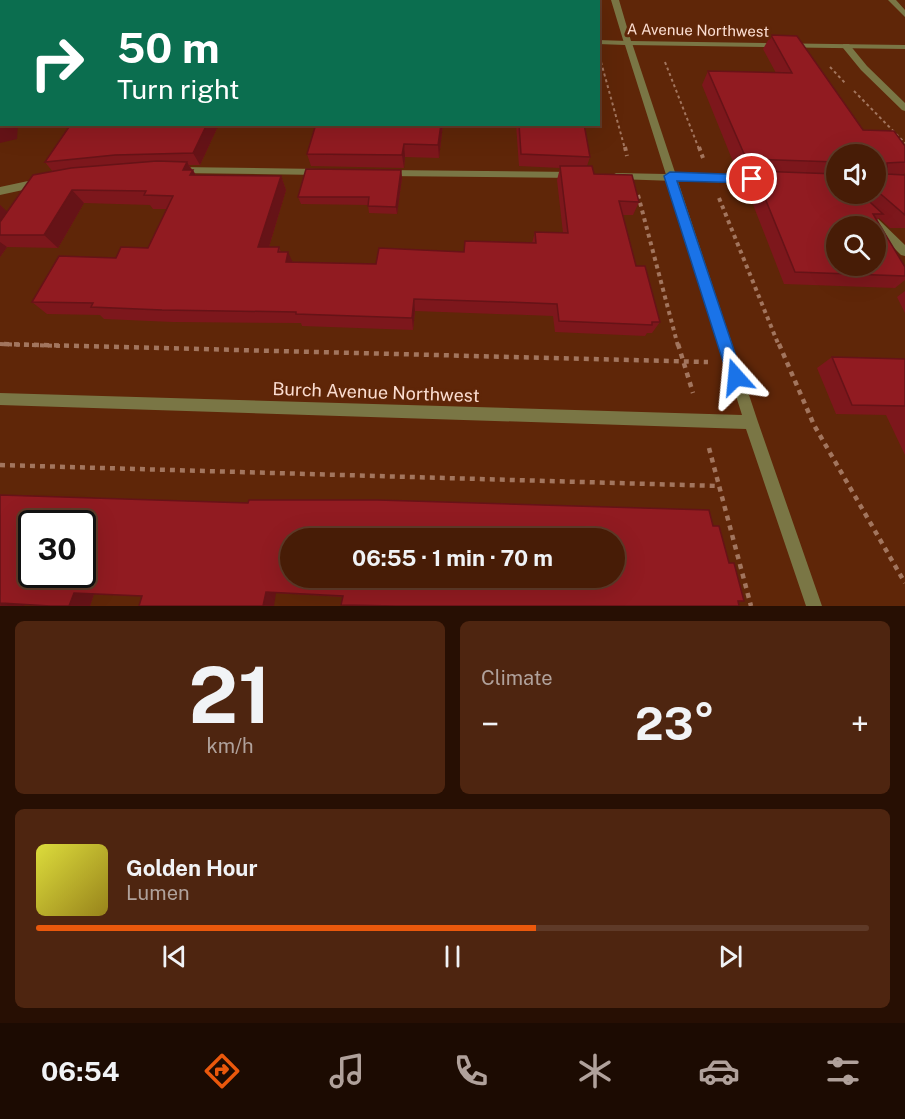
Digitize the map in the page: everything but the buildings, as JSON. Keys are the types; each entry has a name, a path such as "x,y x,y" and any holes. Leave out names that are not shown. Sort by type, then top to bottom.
{"street":[{"path":"615,0 670,176 814,606"},
{"path":"891,0 905,15"},
{"name":"A Avenue Northwest","path":"600,42 905,47"},
{"path":"846,46 864,68 905,108"},
{"path":"166,170 333,172"},
{"path":"369,173 585,175"},
{"path":"609,176 777,180"},
{"path":"0,191 55,179"},
{"path":"860,208 905,252"},
{"name":"Burch Avenue Northwest","path":"0,399 751,422"}],"path":[{"path":"663,57 806,408 831,458 905,583"},
{"path":"600,60 674,332 693,393"},
{"path":"830,67 905,143"},
{"path":"0,344 709,363"},
{"path":"709,448 752,606"},
{"path":"0,465 719,486"}],"route":[{"path":"736,377 670,176 752,179"}]}
